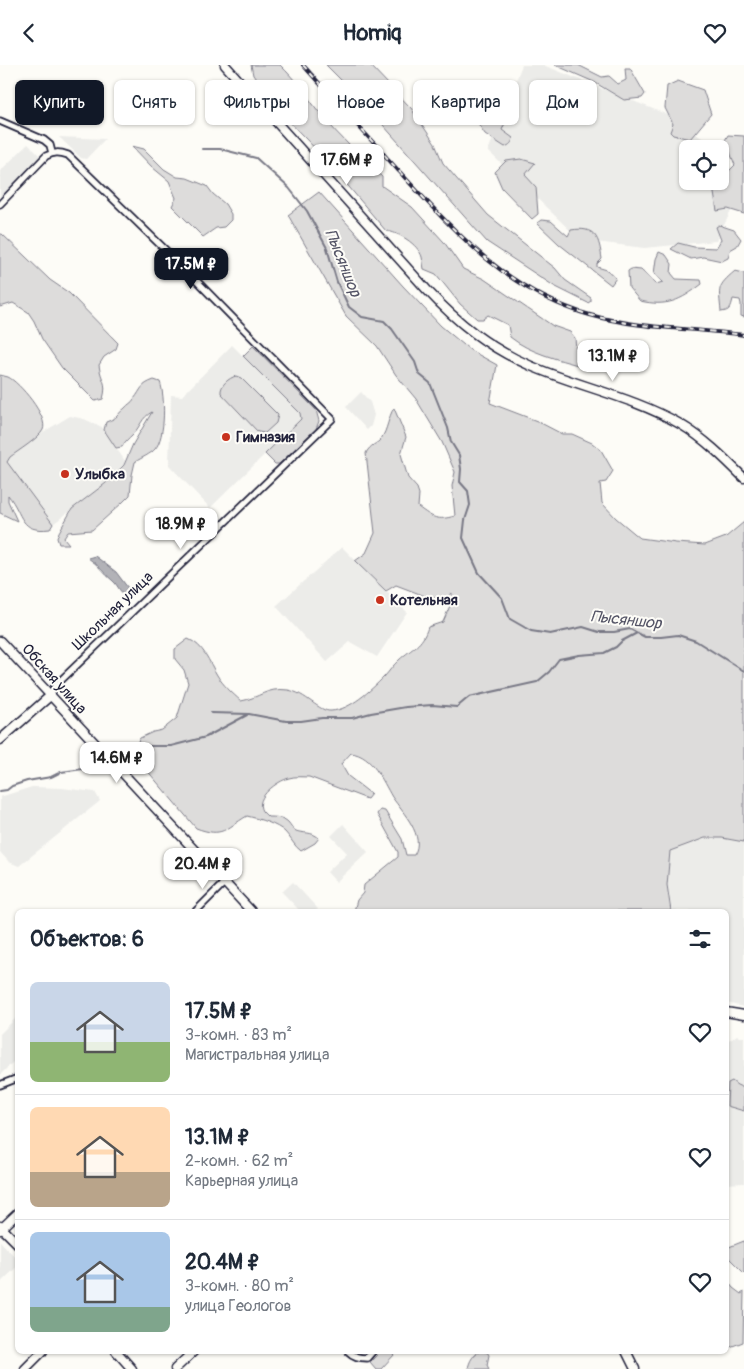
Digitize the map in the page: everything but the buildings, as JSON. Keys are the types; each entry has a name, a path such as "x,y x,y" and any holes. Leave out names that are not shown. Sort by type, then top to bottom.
{"main road":[{"path":"225,65 356,212 456,320 485,342 531,366 620,397 680,423 709,444 744,478"},
{"name":"Обская улица","path":"0,641 250,909"},
{"name":"Школьная улица","path":"0,740 50,696"},
{"path":"729,1012 744,1015"},
{"path":"15,1216 1,1228 15,1241"},
{"path":"25,1369 40,1354"},
{"path":"119,1354 132,1369"},
{"path":"175,1369 191,1354"},
{"path":"628,1354 635,1369"}],"street":[{"path":"0,121 44,140 50,145 52,153 42,159 0,204"},
{"name":"Школьная улица","path":"50,696 55,686 332,419 179,262 68,155 52,153"},
{"path":"198,909 224,883"},
{"path":"0,1085 15,1080"},
{"path":"350,1354 360,1358 367,1358 370,1354"}],"shaded area":[{"path":"251,65 280,65 294,80 257,80 253,75"},
{"path":"326,65 370,65 384,80 341,80"},
{"path":"522,65 543,65 580,80 529,80 529,125 597,125 597,87 668,115 705,140 679,140 679,190 729,190 730,157 731,211 716,241 644,248 580,240 488,151 498,125 519,125 519,80 516,80"},
{"path":"555,65 578,65 602,77 609,76 618,84 626,80 625,68 630,68 645,94 642,98 624,100 597,84 597,80 589,80"},
{"path":"678,81 703,90 711,114 690,139 673,135 670,132 673,124 665,108 667,86"},
{"path":"308,98 318,111 318,125 330,125 382,177 382,186 412,207 444,242 463,269 484,279 553,326 570,332 575,338 576,349 584,362 581,366 544,355 518,343 510,337 508,325 488,315 483,319 477,319 460,304 436,274 424,269 420,252 412,243 402,236 386,231 328,162 292,125 308,125"},
{"path":"403,100 413,111 413,125 422,125 435,144 443,163 488,215 555,268 565,280 591,298 591,301 588,303 554,286 487,242 383,125 403,125"},
{"path":"479,125 504,125 502,130 513,138 511,144 505,147 485,134"},
{"path":"728,135 744,136 744,214 728,209 717,211 714,190 729,190 729,171 735,165 729,150 729,140 725,140"},
{"path":"59,137 105,139 86,159 81,158"},
{"path":"28,144 41,157 0,198 0,171"},
{"path":"132,146 144,149 164,169 177,177 187,178 207,186 225,204 231,214 231,220 224,227 216,228 203,237 172,206 176,198 169,181 152,167"},
{"path":"521,159 535,163 525,175 536,187 538,214 532,219 502,188 495,172 506,161"},
{"path":"319,192 441,326 470,350 497,365 490,403 537,421 562,434 572,434 592,443 601,450 613,471 606,482 600,483 602,503 616,518 640,538 705,545 726,537 744,522 744,842 722,838 705,838 670,851 667,885 671,909 355,909 357,900 363,893 364,885 398,857 398,852 377,814 380,810 385,811 402,839 406,855 414,855 417,848 417,840 412,825 376,770 365,759 351,753 341,764 348,776 371,794 367,799 309,777 294,777 284,780 268,790 264,795 260,806 268,817 284,819 296,831 310,833 319,838 315,843 301,851 282,829 247,816 223,831 212,832 196,828 134,755 135,746 140,738 162,730 177,718 188,683 184,670 175,659 175,649 188,639 198,645 209,659 222,682 241,701 268,691 280,689 295,692 326,711 338,710 360,699 373,688 397,662 420,642 428,627 443,622 452,601 452,593 443,601 396,585 386,591 355,561 366,553 375,533 366,453 381,439 394,408 406,437 401,454 408,478 417,488 419,494 418,507 428,514 439,518 455,516 452,486 455,472 442,442 416,399 396,375 377,346 346,316 288,215"},
{"path":"541,220 551,221 568,236 571,230 579,229 586,230 595,235 602,259 597,264 597,267 607,270 616,278 611,285 559,244 537,223"},
{"path":"719,225 734,230 741,239 737,246 730,250 728,258 722,261 703,257 691,259 671,249 678,243 694,247 716,248 721,240 716,227"},
{"path":"0,234 50,280 69,293 118,343 116,349 104,357 99,365 104,385 103,399 95,401 62,368 42,339 28,312 13,303 0,307"},
{"path":"659,252 666,255 672,264 671,273 676,279 701,280 702,284 687,295 666,303 640,301 629,288 628,271 631,269 641,270 656,284 663,282 654,274"},
{"path":"735,271 744,273 744,317 741,316 740,300 733,299 730,309 721,312 720,288"},
{"name":"Гимназия","path":"232,345 300,413 301,419 210,508 169,465 171,395 182,396"},
{"path":"253,346 316,410 319,421 316,429 279,464 275,464 265,454 301,419 300,413 243,356"},
{"path":"0,375 8,377 19,386 32,401 42,417 44,424 41,433 10,457 7,462 53,524 50,529 40,530 27,525 8,495 8,501 17,521 0,513"},
{"path":"236,376 241,378 278,415 276,423 265,433 258,432 221,393 225,382"},
{"path":"154,380 160,382 162,388 163,426 159,443 155,449 135,462 130,495 92,530 68,532 64,538 69,544 59,544 57,538 59,532 72,509 106,483 124,465 133,444 152,412 122,447 116,448 104,430 106,422 116,417 132,402 144,386"},
{"path":"361,392 370,402 374,415 371,426 367,430 346,407"},
{"name":"Улыбка","path":"70,416 84,419 102,427 125,461 106,483 53,524 6,462 40,434"},
{"path":"342,547 407,612 377,657 350,642 327,662 276,606"},
{"path":"95,556 116,572 131,592 127,595 122,593 115,583 88,558"},
{"path":"32,787 95,792 100,801 19,866 9,862 0,852 0,797"},
{"path":"343,824 368,852 336,882 327,872 347,853 331,836"},
{"path":"705,838 722,838 744,842 744,1007 729,1004 729,909 672,909 667,885 670,851"},
{"path":"293,882 318,909 298,909 282,892"},
{"path":"15,1019 15,1060 0,1075 0,1034"},
{"path":"737,1035 744,1037 744,1183 729,1184 729,1040"},
{"path":"732,1081 744,1088 744,1111 729,1107 729,1082"},
{"path":"0,1241 15,1257 15,1269 0,1283"},
{"path":"744,1241 744,1273 729,1258 729,1247"},
{"path":"729,1283 741,1294 744,1292 743,1342 730,1347"},
{"path":"378,1354 395,1354 381,1369 376,1369 370,1362"},
{"path":"476,1354 488,1354 487,1365 489,1369 468,1369 472,1358"}],"waterway":[{"name":"Пысяншор","path":"202,149 220,149 256,158 289,188 307,211 327,248 337,282 349,307 362,317 384,321 392,329 415,362 419,374 430,383 448,428 451,442 459,455 460,482 468,491 470,505 465,520 463,538 479,573 502,598 510,619 531,631 550,634 583,627 599,632 630,629 645,637 678,635 696,641 744,671"},
{"path":"211,713 249,714 286,721 301,721 322,718 352,718 406,707 432,705 457,707 469,697 537,682 549,672 559,659 604,653 637,633"},
{"path":"127,747 132,745 142,749 147,746 171,746 206,737 247,715"},
{"path":"0,791 27,781 51,777 61,772 90,768"}],"railway":[{"path":"303,65 439,215 483,256 507,275 532,291 560,304 609,320 647,326 744,335"}],"place":[{"name":"Гимназия","path":"226,437"},
{"name":"Улыбка","path":"65,474"},
{"name":"Котельная","path":"380,600"}]}
